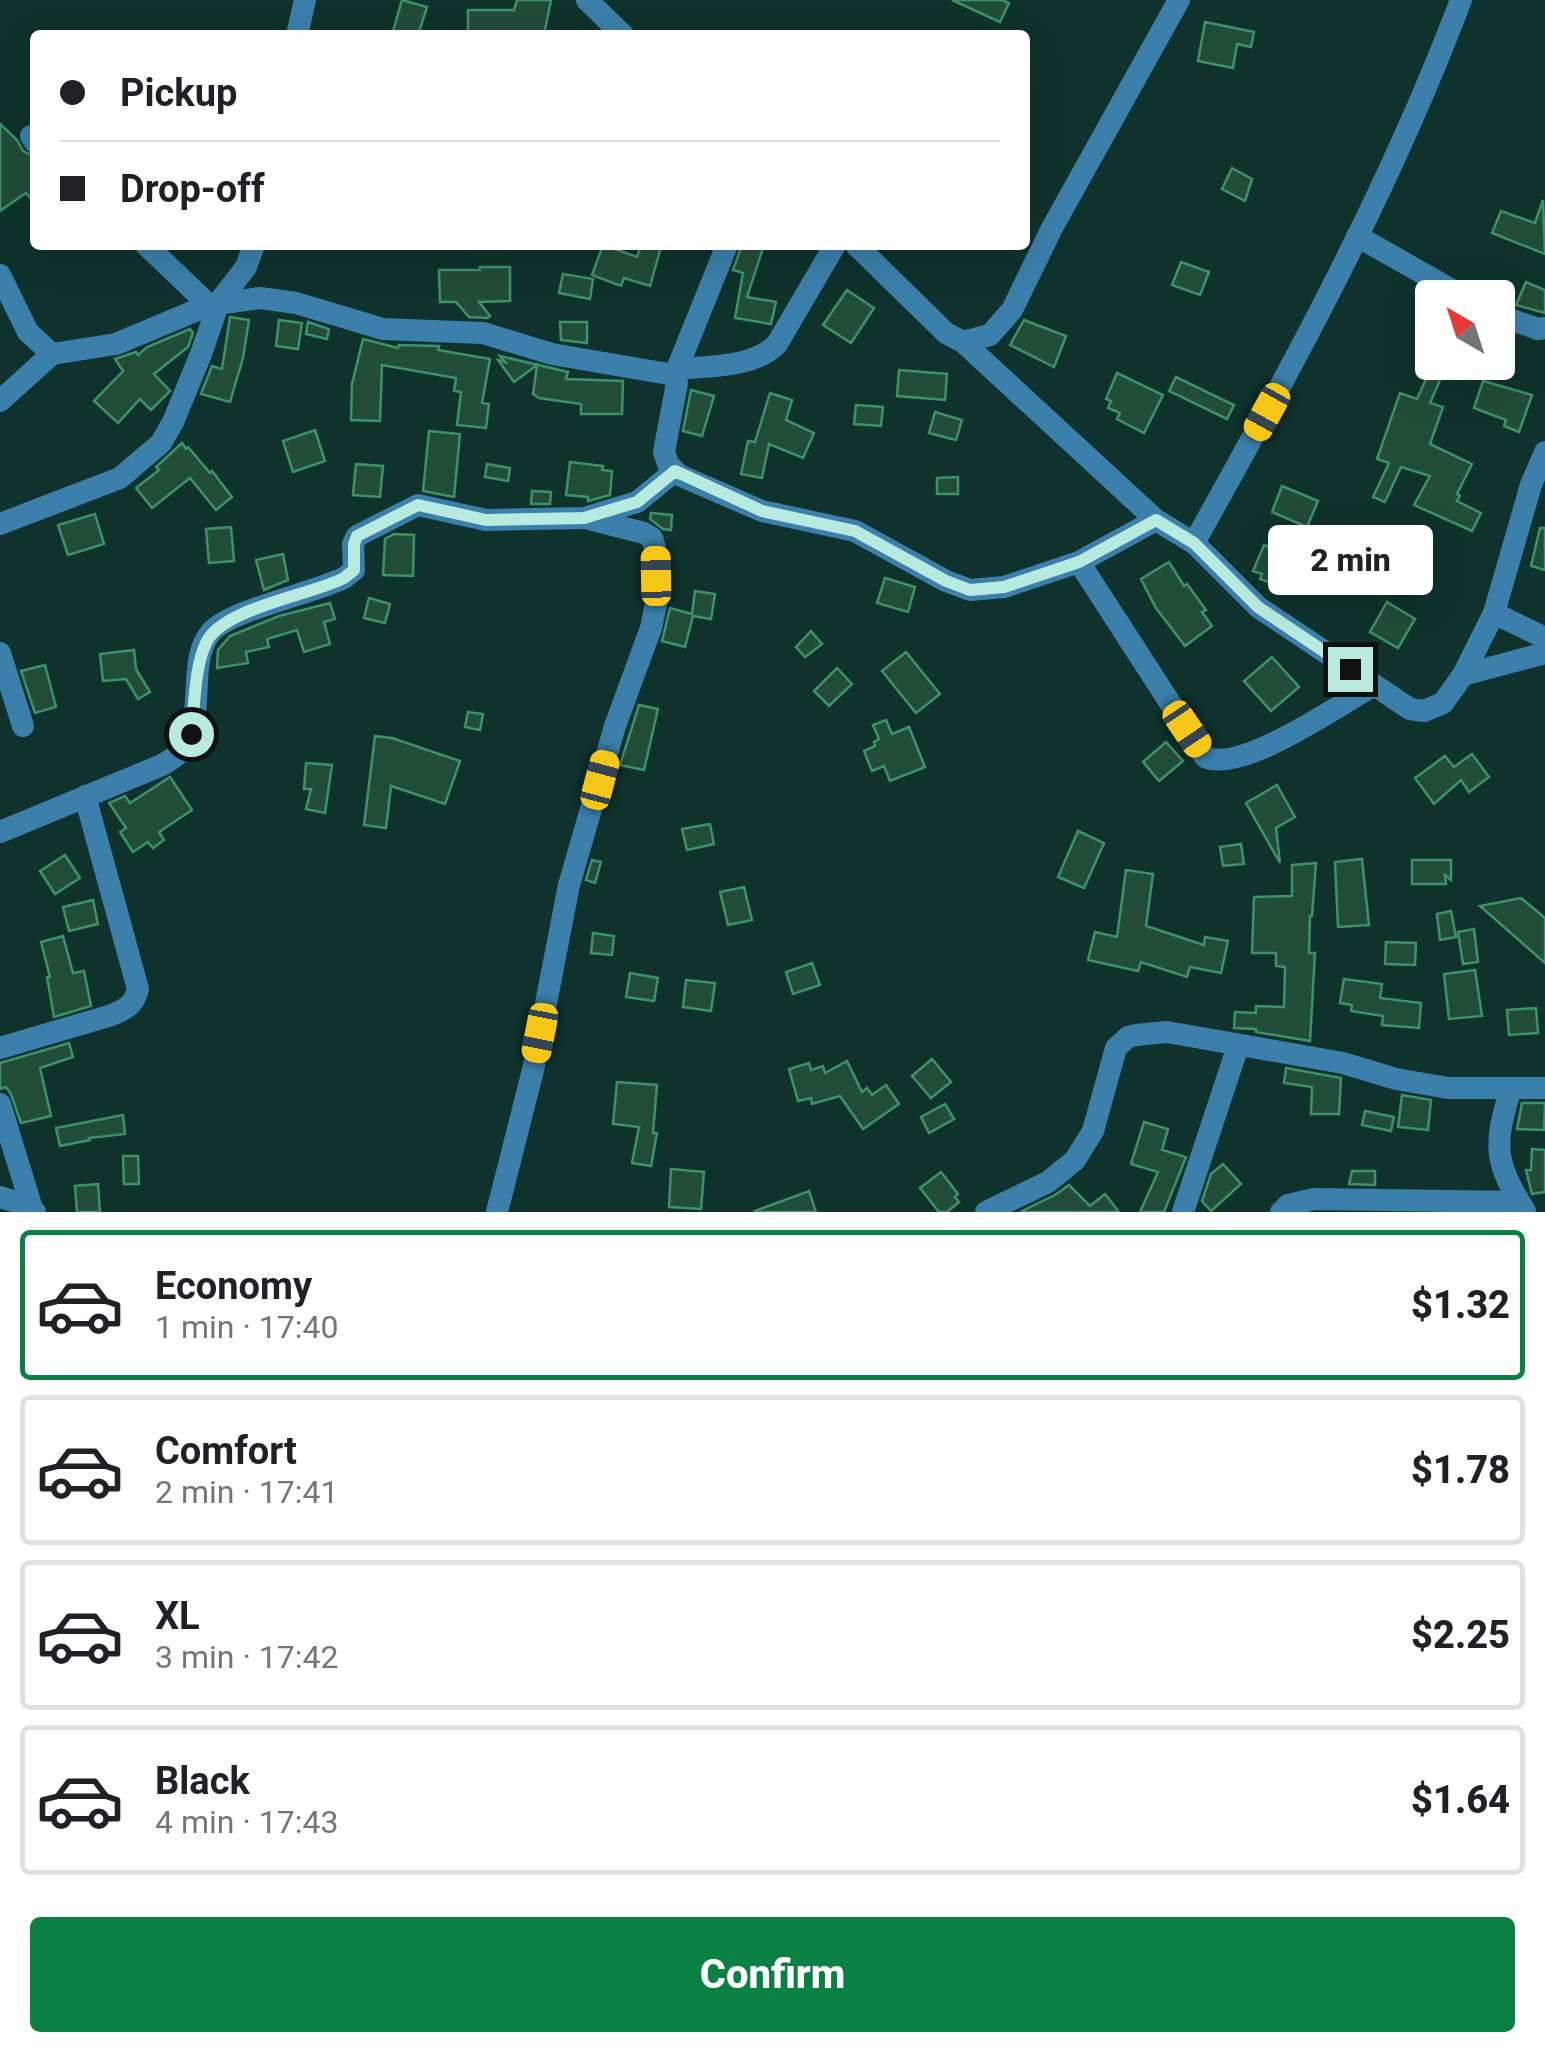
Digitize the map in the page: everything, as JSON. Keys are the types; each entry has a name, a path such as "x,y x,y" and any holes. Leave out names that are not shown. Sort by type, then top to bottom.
{"street":[{"path":"298,30 305,0"},
{"path":"587,0 618,30"},
{"path":"962,342 990,335 1012,310 1052,228 1179,0"},
{"path":"1194,543 1304,347 1396,161 1461,0"},
{"path":"1358,236 1435,280"},
{"path":"152,250 214,304"},
{"path":"0,524 71,500 120,478 161,443 173,422 214,304 246,268 252,250"},
{"path":"725,250 676,372 664,452 675,471 762,511 855,531 970,590 1004,587 1079,562 1156,520"},
{"path":"0,401 52,354 116,344 214,304 260,298 296,303 383,329 484,332 552,354 676,372 756,358 777,344 832,250"},
{"path":"861,250 946,332 962,342 1156,520 1194,543 1258,607 1410,709 1424,711 1443,704 1463,675 1494,613 1531,485 1545,452"},
{"path":"0,275 28,332 52,354"},
{"path":"1515,321 1538,330 1545,328"},
{"path":"584,518 637,502 675,471"},
{"path":"0,832 162,764 181,752 191,734 199,667 212,631 231,620 344,578 354,570 357,536 418,505 486,520 584,518 652,538 656,604 651,628 615,726 569,885 532,1070 497,1212"},
{"path":"1079,562 1205,757 1215,762 1237,759 1282,738 1374,686"},
{"path":"1494,613 1545,638"},
{"path":"0,653 22,726"},
{"path":"1463,675 1545,653"},
{"path":"0,1048 112,1015 129,1008 136,998 138,989 85,796"},
{"path":"986,1212 1048,1182 1075,1160 1093,1131 1109,1081 1110,1060 1128,1037 1167,1032 1343,1063 1396,1080 1448,1088 1545,1088"},
{"path":"1183,1212 1238,1046"},
{"path":"1281,1212 1288,1206 1314,1199 1522,1207 1499,1161 1497,1138 1511,1088"},
{"path":"0,1104 33,1212"},
{"path":"0,1197 33,1212"}],"building":[{"path":"402,0 427,7 420,30 393,30"},
{"path":"517,0 551,0 545,30 468,30 468,10 514,10"},
{"path":"952,0 1002,0 1009,3 1000,22"},
{"path":"1205,22 1254,32 1251,47 1237,44 1233,68 1198,61"},
{"path":"0,124 30,154 30,197 26,193 0,211"},
{"path":"1232,168 1252,179 1245,201 1222,189"},
{"path":"1543,200 1545,254 1492,233 1501,211 1535,223"},
{"path":"601,250 617,250 637,257 639,250 660,250 650,286 624,278 621,286 592,275"},
{"path":"740,250 762,250 747,297 776,302 771,324 735,318 743,273 733,270"},
{"path":"1181,262 1209,272 1200,295 1172,285"},
{"path":"510,267 510,301 479,302 490,316 487,318 469,317 456,302 440,302 439,270"},
{"path":"563,274 593,279 590,299 559,293"},
{"path":"1526,282 1545,290 1545,313 1516,305"},
{"path":"847,290 874,308 851,343 823,325"},
{"path":"230,317 249,320 230,402 201,394 212,366 222,369"},
{"path":"279,320 302,323 298,349 276,346"},
{"path":"1024,320 1066,336 1054,367 1010,345"},
{"path":"308,322 329,329 327,339 306,334"},
{"path":"560,322 587,322 587,343 561,340"},
{"path":"190,329 193,333 188,347 154,374 170,391 151,410 140,399 118,423 94,401 123,371 115,359 136,352 138,355 147,347"},
{"path":"363,339 398,348 439,346 438,350 490,359 482,403 489,404 486,428 457,425 461,392 454,391 456,378 382,365 380,421 351,420 352,384"},
{"path":"500,356 568,372 566,379 623,381 622,414 581,414 581,404 539,398 533,394 537,365 514,382 498,360 505,362"},
{"path":"899,370 947,374 945,400 897,396"},
{"path":"1117,373 1163,395 1144,433 1117,419 1120,413 1108,408 1111,401 1106,399"},
{"path":"1176,377 1234,405 1227,419 1169,391"},
{"path":"1426,380 1440,380 1430,403 1443,407 1430,444 1472,464 1457,501 1481,513 1472,531 1414,505 1430,476 1401,467 1385,502 1373,497 1389,463 1377,459 1400,393 1417,399"},
{"path":"1483,381 1532,395 1519,432 1504,426 1506,420 1474,408"},
{"path":"691,390 714,396 702,436 683,431"},
{"path":"770,393 792,400 786,420 814,433 803,458 769,444 762,478 741,474 748,441 755,442"},
{"path":"856,405 883,407 881,426 854,424"},
{"path":"935,412 962,420 956,440 929,433"},
{"path":"315,430 325,461 293,472 283,441"},
{"path":"429,431 460,434 454,497 423,491"},
{"path":"182,443 232,497 216,510 190,478 152,508 136,488 159,470 156,467"},
{"path":"570,462 603,466 602,470 612,471 610,495 588,501 588,497 566,495"},
{"path":"356,464 383,466 380,497 353,495"},
{"path":"487,464 510,468 508,481 485,477"},
{"path":"958,477 958,494 937,494 937,478"},
{"path":"1282,486 1318,501 1307,527 1272,512"},
{"path":"532,491 551,492 550,504 531,504"},
{"path":"651,513 672,515 671,530 650,519"},
{"path":"95,514 104,544 68,555 58,525"},
{"path":"231,527 234,561 209,563 206,529"},
{"path":"1540,528 1545,528 1545,570 1531,566"},
{"path":"394,534 414,535 413,576 383,575 385,539"},
{"path":"1264,545 1294,557 1287,581 1276,577 1274,584 1260,579 1262,574 1253,571"},
{"path":"283,554 288,580 264,590 256,560"},
{"path":"1169,562 1206,610 1202,612 1212,626 1185,646 1156,608 1141,579"},
{"path":"885,578 915,587 908,612 877,603"},
{"path":"695,591 715,594 711,619 693,616 685,647 662,641 670,608 692,614"},
{"path":"369,598 390,604 385,623 364,618"},
{"path":"1387,602 1415,619 1398,648 1370,632"},
{"path":"330,603 335,619 324,622 330,644 304,652 297,630 267,639 269,647 246,652 248,663 217,668 218,650 230,636 279,616"},
{"path":"811,631 822,644 805,657 796,647"},
{"path":"134,650 136,669 150,692 138,699 126,679 103,681 100,654"},
{"path":"906,652 940,694 916,713 882,671"},
{"path":"1272,657 1299,687 1271,711 1244,681"},
{"path":"45,665 56,707 35,713 21,671"},
{"path":"837,668 852,684 829,706 814,691"},
{"path":"639,705 658,709 644,770 620,765"},
{"path":"468,712 483,714 480,730 465,727"},
{"path":"886,720 892,734 909,727 925,767 890,781 884,766 872,771 864,751 879,739 873,725"},
{"path":"375,736 460,761 445,804 391,786 386,828 364,825"},
{"path":"1166,742 1183,761 1159,781 1143,762"},
{"path":"1472,754 1489,777 1469,792 1461,780 1434,804 1415,778 1445,756 1454,767"},
{"path":"306,763 332,765 325,813 306,809 311,789 304,789"},
{"path":"170,777 192,810 159,832 164,840 153,848 148,842 133,852 120,832 126,828 109,803 125,796 130,803"},
{"path":"1277,785 1295,817 1276,828 1280,863 1246,803"},
{"path":"710,824 714,844 687,850 682,829"},
{"path":"1078,831 1104,843 1084,888 1058,877"},
{"path":"1241,844 1244,864 1223,866 1220,847"},
{"path":"65,855 80,878 55,894 40,871"},
{"path":"1362,859 1369,925 1338,927 1335,862"},
{"path":"592,860 601,862 595,883 586,880"},
{"path":"1412,860 1451,860 1451,880 1445,875 1446,884 1412,884"},
{"path":"1316,863 1310,916 1309,953 1315,953 1310,1041 1234,1028 1235,1012 1256,1013 1256,1006 1284,1007 1285,967 1276,966 1276,953 1252,953 1254,897 1292,896 1292,865"},
{"path":"1126,870 1153,874 1146,926 1204,945 1205,937 1228,941 1221,973 1190,967 1187,977 1141,962 1138,971 1088,960 1095,932 1117,937"},
{"path":"744,887 752,920 728,925 720,892"},
{"path":"1521,898 1545,918 1545,963 1480,906"},
{"path":"93,900 98,924 69,931 63,907"},
{"path":"1451,911 1456,937 1440,940 1437,914"},
{"path":"1474,929 1478,962 1463,964 1458,932"},
{"path":"593,933 614,936 612,955 591,953"},
{"path":"63,936 73,973 84,971 91,1006 54,1017 41,942"},
{"path":"1386,942 1416,943 1415,965 1385,964"},
{"path":"812,963 820,985 793,994 786,972"},
{"path":"1475,970 1482,1016 1449,1019 1444,974"},
{"path":"630,973 658,978 654,1001 626,997"},
{"path":"1344,979 1382,984 1380,998 1421,1003 1419,1028 1382,1025 1383,1016 1351,1011 1352,1005 1340,1003"},
{"path":"686,980 715,983 711,1011 683,1007"},
{"path":"1536,1008 1538,1033 1509,1035 1507,1010"},
{"path":"69,1043 73,1057 40,1068 51,1116 21,1123 11,1094 6,1087 0,1089 0,1063"},
{"path":"932,1059 951,1082 931,1098 912,1076"},
{"path":"847,1061 862,1092 867,1088 872,1095 886,1085 899,1104 863,1129 840,1096 812,1104 811,1098 798,1101 789,1069 809,1063 811,1070 823,1066 825,1073"},
{"path":"1286,1068 1341,1078 1339,1114 1311,1114 1312,1087 1284,1083"},
{"path":"617,1082 657,1085 653,1133 657,1133 651,1166 632,1163 639,1127 613,1124"},
{"path":"1402,1095 1431,1100 1428,1130 1398,1127"},
{"path":"1522,1103 1545,1103 1544,1130 1517,1129"},
{"path":"945,1104 954,1119 929,1133 921,1117"},
{"path":"1365,1111 1394,1117 1391,1131 1362,1125"},
{"path":"123,1115 125,1134 60,1146 56,1128"},
{"path":"1144,1122 1168,1129 1162,1150 1186,1157 1164,1212 1140,1212 1158,1172 1131,1164"},
{"path":"1532,1149 1545,1150 1545,1192 1532,1194 1526,1170 1531,1170"},
{"path":"123,1156 138,1156 139,1184 124,1184"},
{"path":"1223,1164 1241,1184 1211,1211 1202,1201 1211,1174"},
{"path":"671,1169 704,1172 701,1209 669,1207"},
{"path":"1352,1171 1375,1171 1375,1185 1349,1184"},
{"path":"941,1172 958,1194 955,1197 959,1202 947,1212 939,1212 920,1188"},
{"path":"98,1184 100,1212 77,1212 75,1186"},
{"path":"1069,1185 1090,1206 1105,1194 1119,1212 1020,1212"},
{"path":"809,1191 816,1212 755,1211"}],"route":[{"path":"191,734 199,667 212,631 231,620 344,578 354,570 357,536 371,527 418,505 486,520 584,518 637,502 675,471 762,511 855,531 970,590 1004,587 1079,562 1156,520 1194,543 1258,607 1350,669"}]}
